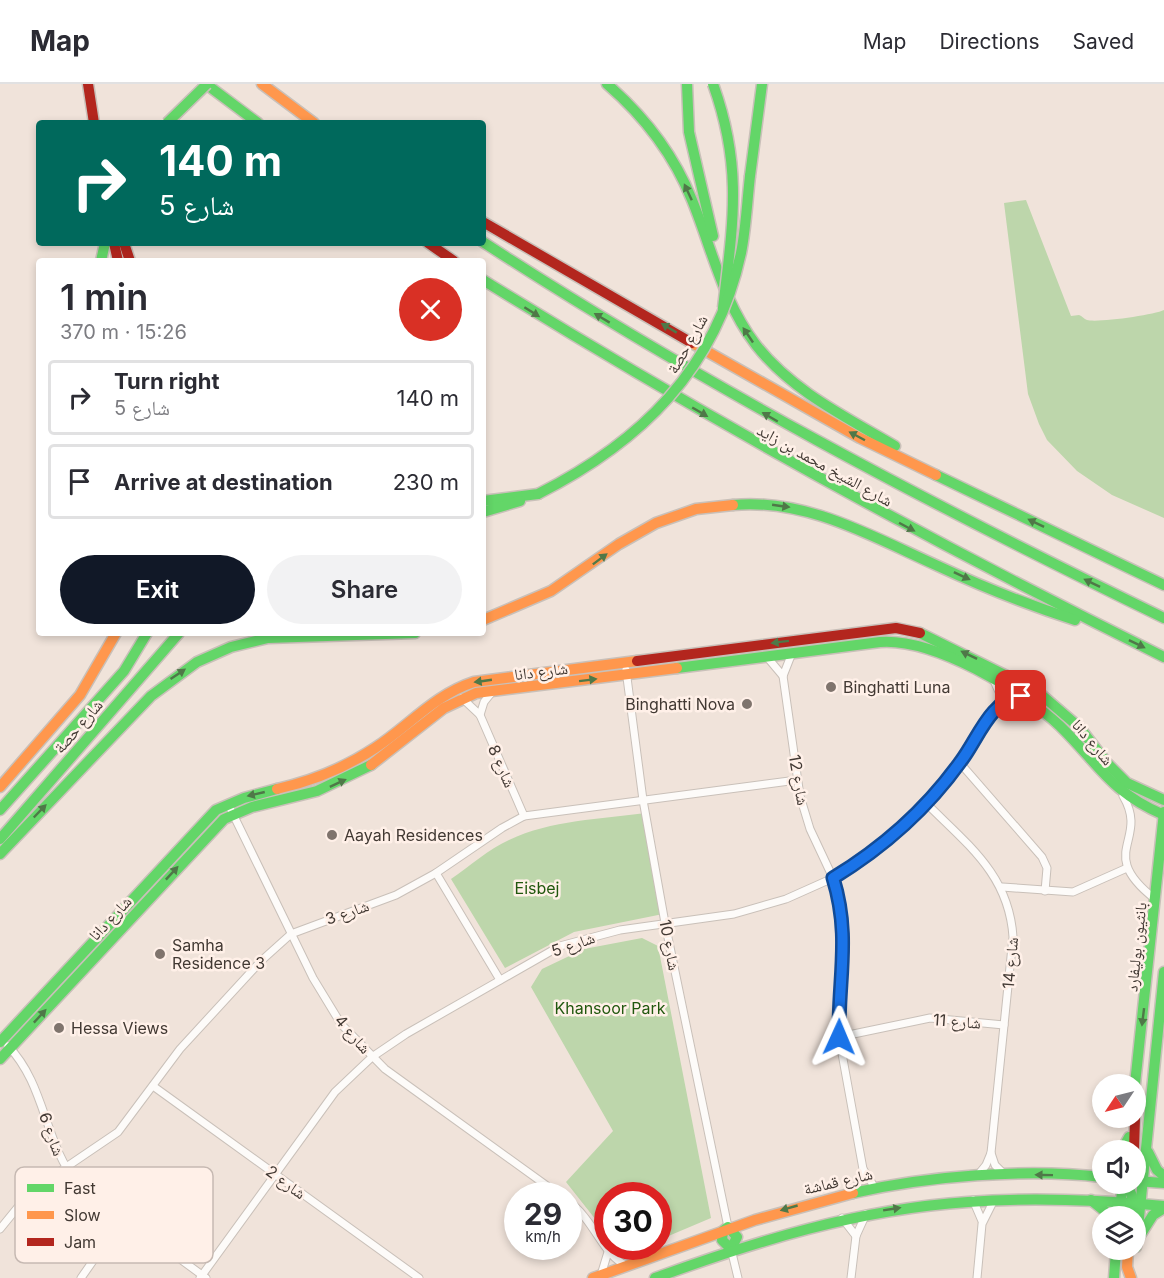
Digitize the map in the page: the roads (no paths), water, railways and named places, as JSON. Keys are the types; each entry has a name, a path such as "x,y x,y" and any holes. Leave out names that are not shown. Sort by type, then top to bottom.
{"main road":[{"path":"88,84 94,120"},
{"path":"170,120 206,84 254,120"},
{"path":"262,84 310,120"},
{"path":"607,84 648,126 679,172 691,197 723,286 746,333 780,372 808,393 947,479"},
{"path":"687,84 689,132 723,286"},
{"path":"713,84 726,124 735,182 734,221 723,308"},
{"name":"شارع حصة","path":"486,511 538,494 598,463 651,421 693,368 723,308 740,260 762,84"},
{"path":"486,224 849,432 1164,585"},
{"name":"شارع الشيخ محمد بن زايد","path":"486,244 592,312 860,467 1164,618"},
{"path":"432,246 450,258"},
{"name":"شارع الشيخ محمد بن زايد","path":"486,282 571,336 777,457 921,534 1164,657"},
{"path":"486,501 538,494"},
{"path":"486,619 551,591 619,544 656,523 696,509 758,503 820,514 1013,600 1112,632"},
{"name":"شارع دانا","path":"0,1059 4,1043 205,819 339,768 382,744 438,698 464,684 896,628 912,630 936,639 1037,691 1080,728 1124,780 1164,800"},
{"name":"شارع حصة","path":"0,787 82,692 100,667 115,636"},
{"path":"0,810 124,671 145,636"},
{"name":"شارع حصة","path":"0,839 176,636"},
{"path":"0,854 165,683 205,658 249,641 285,636"},
{"name":"شارع دانا","path":"230,808 303,796 360,772 386,756 449,704 461,698 492,692 880,642 910,643 939,654 1021,696 1058,724 1098,772 1121,794 1164,814"},
{"name":"بانثيون بوليفارد","path":"1136,1074 1164,814"},
{"name":"بانثيون بوليفارد","path":"1146,1152 1164,972"},
{"path":"1129,1140 1131,1128"},
{"path":"1147,1148 1150,1160 1164,1176"},
{"name":"شارع قماشة","path":"597,1276 728,1227 855,1192 1004,1174 1092,1175"},
{"path":"1146,1182 1164,1183"},
{"name":"بانثيون بوليفارد","path":"1128,1194 1131,1206"},
{"path":"1131,1203 1133,1194"},
{"name":"بانثيون بوليفارد","path":"1128,1206 1134,1194"},
{"path":"655,1278 731,1249 866,1213 996,1198 1088,1199 1164,1207"},
{"path":"1088,1199 1101,1206"},
{"path":"1146,1228 1153,1215 1164,1207"},
{"path":"728,1227 723,1231 722,1240 731,1249"},
{"path":"1114,1278 1115,1260"},
{"path":"1127,1260 1131,1278"},
{"name":"بانثيون بوليفارد","path":"1131,1278 1134,1260"}],"street":[{"name":"شارع 12","path":"792,653 783,676 797,780 810,829 833,878 841,907 844,950 839,1037 862,1169"},
{"path":"767,657 783,676"},
{"name":"شارع 10","path":"626,662 643,801 665,923 728,1227"},
{"path":"994,682 1000,694 996,708"},
{"path":"480,715 484,702 492,692"},
{"path":"996,708 1007,699 1021,696"},
{"name":"شارع 8","path":"461,698 472,705 480,715 524,816"},
{"name":"شارع 5","path":"213,1263 335,1092 372,1057 406,1034 545,954 575,940 665,923 710,918 756,908 802,893 833,878 881,847 927,804 960,763 996,708"},
{"path":"960,763 1042,857 1047,868 1045,891"},
{"name":"شارع 3","path":"66,1167 118,1132 180,1049 261,962 291,934 396,895 436,873 502,828 524,816 797,780"},
{"path":"1121,794 1132,816 1124,854 1127,868 1140,885 1156,899"},
{"name":"شارع 14","path":"927,804 988,867 1002,887 1010,911 1013,937 991,1153 986,1165 977,1176"},
{"name":"شارع 4","path":"230,808 291,934 331,1009 358,1044 385,1069 542,1182"},
{"path":"1002,887 1065,893 1080,890 1127,868"},
{"path":"436,873 500,980"},
{"name":"شارع 11","path":"839,1037 930,1018 1004,1025"},
{"name":"شارع 6","path":"4,1043 32,1080 65,1167"},
{"name":"شارع 2","path":"153,1086 419,1278"},
{"path":"991,1153 995,1165 1004,1174"},
{"path":"862,1169 875,1188"},
{"path":"855,1192 862,1169"},
{"path":"976,1278 982,1224 987,1210 996,1198"},
{"path":"973,1200 982,1224"},
{"name":"شارع 3","path":"0,1229 15,1211"},
{"path":"851,1278 856,1236 866,1213"},
{"path":"582,1214 594,1228"},
{"path":"842,1218 856,1236"},
{"path":"731,1249 738,1278"},
{"path":"597,1276 604,1260"},
{"path":"619,1260 626,1265"},
{"path":"81,1278 92,1263"},
{"name":"شارع 6","path":"184,1263 203,1277"},
{"name":"شارع 5","path":"203,1277 213,1263"}],"place":[{"name":"Binghatti Luna","path":"831,687"},
{"name":"Binghatti Nova","path":"747,704"},
{"name":"Aayah Residences","path":"332,835"},
{"name":"Samha Residence 3","path":"160,954"},
{"name":"Hessa Views","path":"59,1028"}],"park label":[{"name":"Eisbej","path":"537,888"},
{"name":"Khansoor Park","path":"610,1008"}]}
